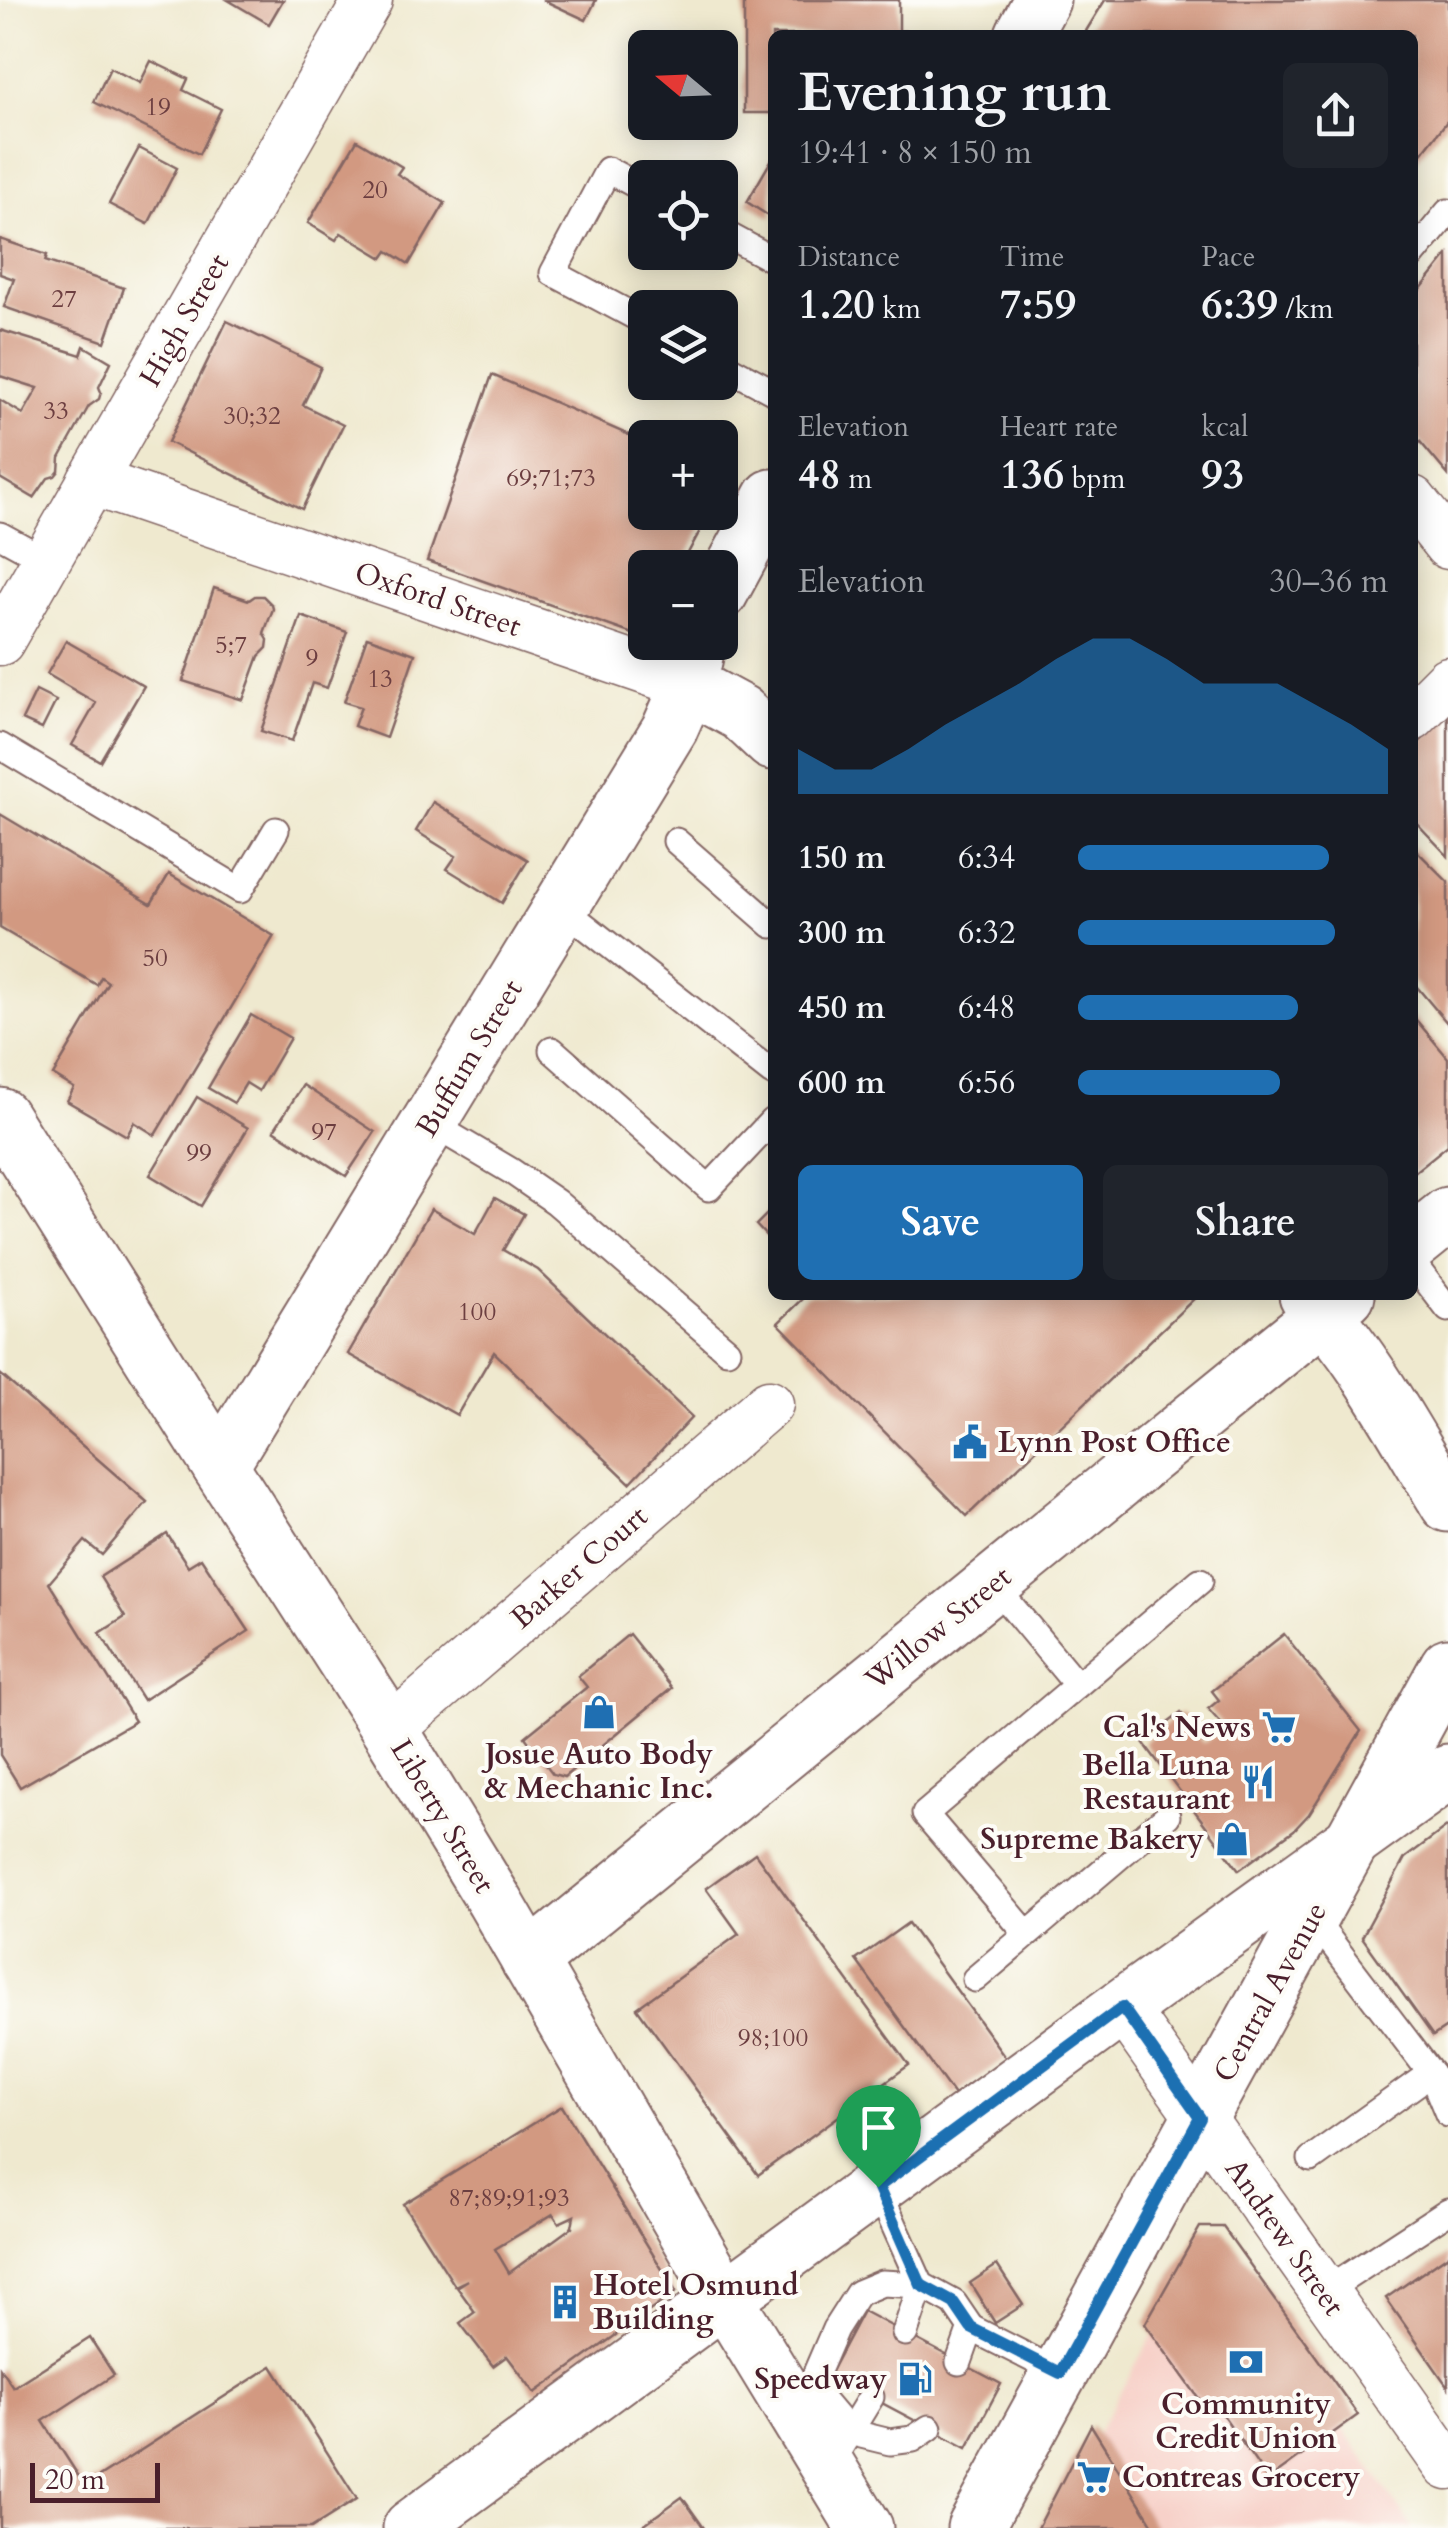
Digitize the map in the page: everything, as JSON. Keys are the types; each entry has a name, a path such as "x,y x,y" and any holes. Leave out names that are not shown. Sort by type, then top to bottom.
{"main road":[{"path":"1026,30 1042,0"},
{"path":"738,560 768,504"},
{"name":"Oxford Street","path":"694,664 716,697 740,712 768,738"},
{"name":"Buffum Street","path":"220,1466 670,728 694,664"},
{"name":"Liberty Street","path":"0,1116 390,1730 725,2298 839,2450 865,2528"},
{"path":"1418,1239 1448,1215"},
{"path":"1326,1301 1448,1504"},
{"name":"Willow Street","path":"529,1961 993,1584 1326,1301"},
{"name":"Central Avenue","path":"974,2528 1448,1666"},
{"path":"410,2528 1448,1772"}],"street":[{"name":"High Street","path":"0,641 368,0"},
{"name":"Oxford Street","path":"91,480 694,664"},
{"path":"1418,507 1447,540"},
{"path":"1418,710 1448,681"},
{"name":"Barker Court","path":"390,1730 769,1404"},
{"name":"Andrew Street","path":"1122,2007 1448,2466"}],"lane":[{"path":"628,181 608,170 553,272 628,313"},
{"path":"1418,249 1448,212"},
{"path":"738,241 768,257"},
{"path":"738,373 768,390"},
{"path":"0,535 46,560"},
{"path":"0,746 240,890 276,830"},
{"path":"676,841 768,922"},
{"path":"561,907 768,1071"},
{"path":"552,1050 709,1188 768,1125"},
{"path":"430,1123 556,1202 727,1350"},
{"path":"1418,1270 1448,1309"},
{"path":"1027,1934 925,1814 1200,1581"},
{"path":"993,1584 1077,1686"},
{"path":"975,1979 1167,1816"},
{"path":"1312,1917 1431,2073 1448,2114"},
{"path":"1311,2159 1431,2073"},
{"path":"878,2187 921,2285 905,2333"},
{"path":"1324,2292 1448,2210"},
{"path":"839,2450 817,2394 816,2373 835,2328 858,2293 882,2283 921,2285 954,2303 971,2328 1060,2373"},
{"path":"959,2362 971,2328"},
{"path":"839,2450 871,2397"},
{"path":"839,2450 913,2438 929,2428"}],"shaded area":[{"path":"1208,2237 1413,2528 1043,2528"}],"building":[{"path":"228,0 283,0 269,24"},
{"path":"543,0 596,0 586,20"},
{"path":"744,0 899,0 899,30 768,30 768,113 744,113"},
{"path":"1105,0 1448,0 1448,120 1418,158 1418,30 1087,30"},
{"path":"151,61 188,79 183,90 221,109 199,154 94,102 110,68 140,83"},
{"path":"357,140 402,167 397,174 445,203 409,264 388,251 383,258 341,233 336,240 308,223"},
{"path":"139,148 177,168 148,224 109,204"},
{"path":"768,166 768,215 747,202"},
{"path":"0,239 47,255 45,261 124,288 105,342 4,307 14,279 0,274"},
{"path":"1448,255 1448,475 1418,439 1418,292"},
{"path":"227,321 321,367 303,405 343,425 302,509 168,442"},
{"path":"0,330 81,355 84,346 111,362 99,387 99,399 89,406 60,458 59,471 48,478 34,498 0,478 0,400 23,414 38,388 0,376"},
{"path":"492,375 628,435 628,530 700,530 690,550 628,550 628,632 427,561"},
{"path":"214,588 249,600 263,596 272,605 264,633 267,648 259,656 243,700 183,681"},
{"path":"301,616 347,632 327,688 312,683 292,741 261,731"},
{"path":"367,637 415,654 386,738 354,726 361,707 344,702"},
{"path":"66,641 144,686 100,761 72,745 96,703 47,674"},
{"path":"36,691 56,701 42,729 22,720"},
{"path":"1448,714 1448,856 1418,824 1418,743"},
{"path":"433,802 528,860 502,903 447,869 456,856 416,831"},
{"path":"0,814 151,904 169,874 274,936 155,1135 134,1122 127,1136 67,1101 74,1088 53,1075 108,982 101,977 97,985 0,928"},
{"path":"1418,852 1448,882 1448,1024 1418,988"},
{"path":"251,1015 290,1038 259,1091 246,1083 234,1103 208,1088"},
{"path":"1418,1022 1448,1058 1448,1145 1418,1169"},
{"path":"303,1085 375,1132 346,1176 274,1130"},
{"path":"197,1097 248,1128 201,1206 150,1175"},
{"path":"495,1198 524,1214 503,1250 538,1270 692,1417 630,1483 494,1352 457,1415 348,1354 431,1209 475,1234"},
{"path":"768,1213 768,1238 756,1225"},
{"name":"Lynn Post Office","path":"802,1300 1193,1300 967,1516 778,1323"},
{"path":"0,1374 147,1502 102,1555 85,1541 49,1583 135,1721 20,1787 0,1755"},
{"path":"167,1534 188,1566 201,1558 249,1631 143,1700 100,1633 125,1617 100,1577"},
{"name":"Josue Auto Body & Mechanic Inc.","path":"629,1634 672,1688 564,1777 553,1774 525,1737 587,1687 578,1676"},
{"path":"1284,1634 1361,1731 1309,1814 1294,1830 1239,1870 1143,1742 1181,1713 1203,1743 1224,1727 1208,1709 1219,1700 1212,1691"},
{"path":"1448,1826 1448,2026 1433,2036 1362,1937 1405,1858"},
{"path":"755,1853 909,2065 758,2175 637,2008 739,1934 706,1888"},
{"path":"908,1923 1006,2058 954,2095 856,1960"},
{"path":"562,2106 676,2292 535,2393 507,2356 493,2366 460,2323 475,2312 457,2287 468,2280 455,2286 403,2204","holes":["553,2214 559,2223 574,2216 572,2227 509,2273 495,2249"]},
{"name":"Community Credit Union","path":"1200,2227 1223,2227 1358,2415 1268,2480 1212,2399 1203,2404 1145,2324"},
{"path":"1448,2255 1448,2387 1386,2298"},
{"path":"997,2265 1023,2305 995,2323 970,2283"},
{"name":"Speedway","path":"863,2311 1001,2384 967,2448 829,2375"},
{"path":"90,2338 114,2375 43,2421 85,2486 272,2366 357,2499 311,2528 0,2528 0,2368 13,2387"},
{"name":"Contreas Grocery","path":"1091,2425 1155,2528 1038,2528"},
{"path":"682,2497 704,2528 639,2528"}],"place":[{"name":"Lynn Post Office","path":"970,1442"},
{"name":"Josue Auto Body & Mechanic Inc.","path":"599,1712"},
{"name":"Cal's News","path":"1279,1727"},
{"name":"Bella Luna Restaurant","path":"1258,1782"},
{"name":"Supreme Bakery","path":"1232,1839"},
{"name":"Hotel Osmund Building","path":"565,2302"},
{"name":"Community Credit Union","path":"1246,2362"},
{"name":"Speedway","path":"915,2379"},
{"name":"Contreas Grocery","path":"1094,2477"}],"route":[{"path":"1122,2007 1200,2118 1060,2373 971,2328 954,2303 921,2285 878,2187 1122,2007"}]}
